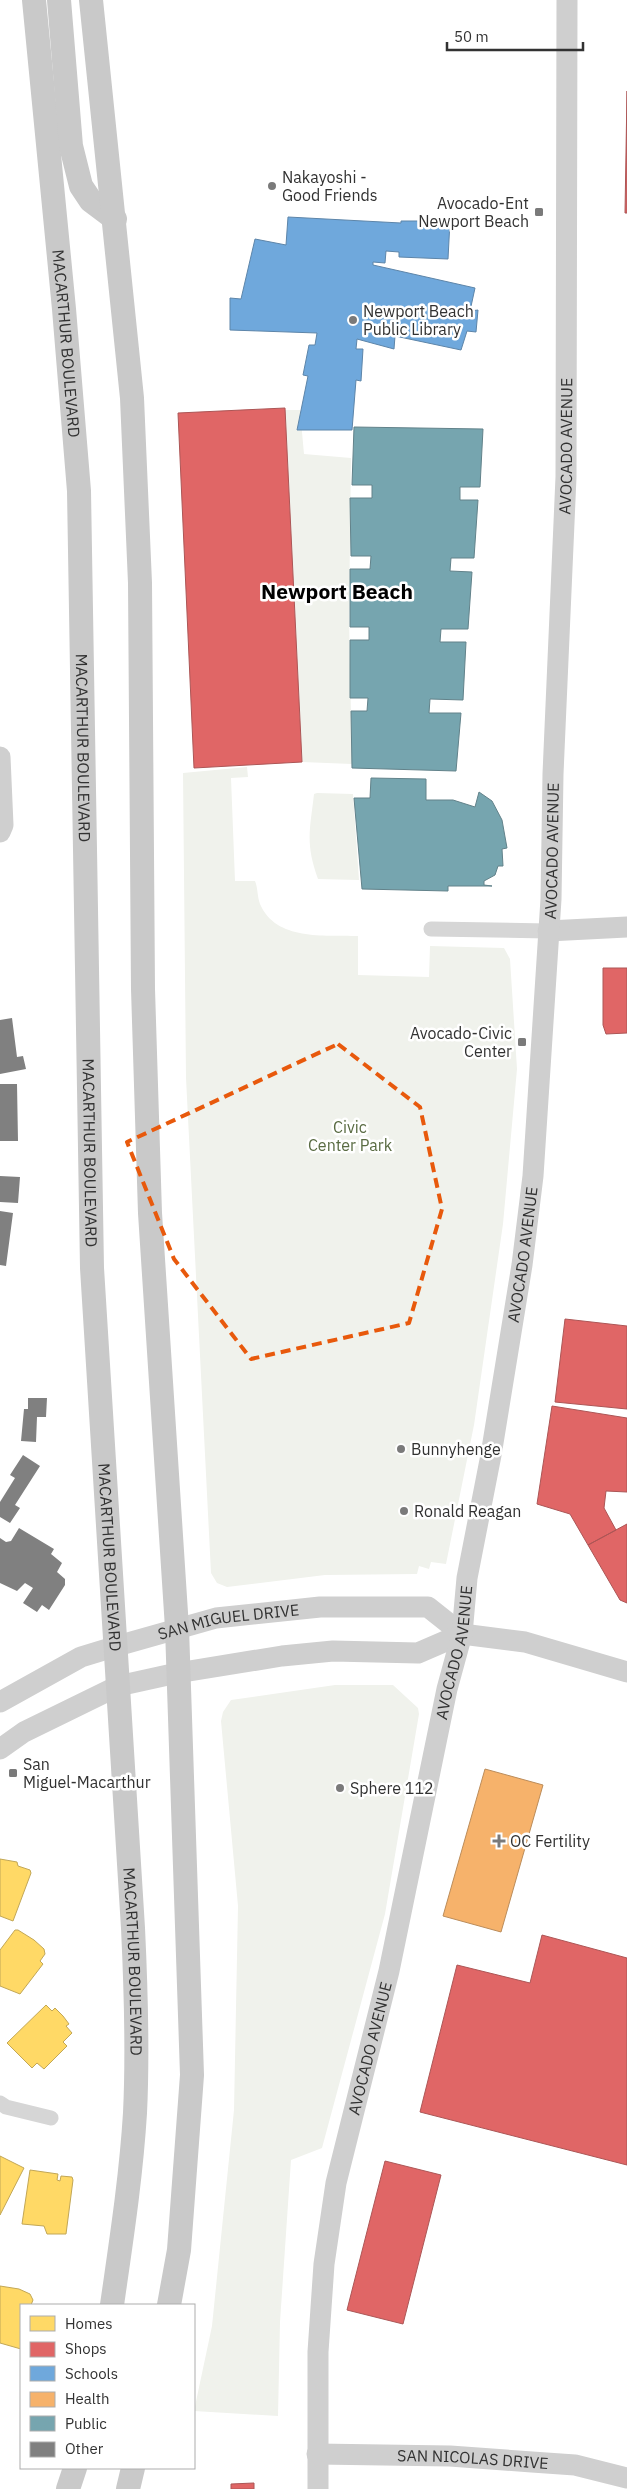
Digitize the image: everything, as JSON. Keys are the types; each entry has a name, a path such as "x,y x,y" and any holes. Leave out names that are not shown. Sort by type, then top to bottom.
{"main road":[{"name":"MACARTHUR BOULEVARD","path":"34,0 64,309 79,491 92,1268 134,1928 137,2025 134,2123 125,2215 112,2304"},
{"path":"59,0 71,146 81,186 91,201 115,219"},
{"path":"91,0 132,398 140,583 143,989 150,1213 177,1628 177,1673 192,2075 179,2250 169,2304"},
{"path":"68,2489 75,2469"},
{"path":"128,2489 133,2469"}],"street":[{"name":"AVOCADO AVENUE","path":"318,2489 318,2352 324,2264 336,2183 389,1971 447,1689 462,1634 467,1578 491,1455 524,1255 540,1089 566,476 568,0"},
{"path":"0,757 3,825 0,832"},
{"path":"431,929 548,930 627,926"},
{"name":"SAN MIGUEL DRIVE","path":"0,1702 81,1657 177,1628 223,1617 320,1607 428,1607 462,1634"},
{"path":"0,1749 24,1732 118,1686 177,1673 282,1656 333,1651 418,1652 462,1634 525,1642 627,1672"},
{"path":"0,2103 6,2107 51,2118"},
{"name":"SAN NICOLAS DRIVE","path":"317,2454 450,2456 532,2462 575,2466 627,2478"}],"highlighted area":[{"path":"338,1044 420,1107 442,1209 409,1323 251,1359 174,1259 127,1142"}],"green space":[{"path":"285,410 300,410 304,454 351,458 349,618 352,764 302,762"},
{"name":"Civic Center Park","path":"247,767 248,777 231,778 235,881 255,881 260,904 267,916 277,924 302,934 358,936 358,975 429,977 430,946 504,948 510,959 517,1069 503,1224 474,1425 446,1564 431,1562 429,1569 419,1566 417,1574 325,1575 227,1587 217,1583 211,1573 186,1078 183,773"},
{"path":"314,794 353,794 359,880 318,879 310,846"},
{"path":"335,1685 393,1685 418,1708 419,1714 385,1914 322,2148 291,2160 280,2322 278,2416 195,2411 212,2326 234,2110 238,1906 221,1721 223,1712 231,1700"}],"building: Homes":[{"path":"0,1859 17,1862 18,1866 30,1870 31,1873 13,1921 0,1916"},
{"path":"15,1930 34,1940 44,1949 45,1954 40,1961 43,1964 20,1994 0,1986 0,1950"},
{"path":"46,2005 52,2011 55,2008 63,2016 69,2024 66,2026 72,2033 63,2042 67,2046 44,2069 37,2063 32,2068 7,2043"},
{"path":"0,2156 24,2168 0,2215"},
{"path":"30,2170 58,2174 57,2180 60,2181 61,2176 72,2177 66,2234 47,2234 44,2226 22,2224"},
{"path":"0,2286 19,2289 30,2294 33,2300 31,2304 20,2304 20,2349 0,2343"}],"building: Shops":[{"path":"627,91 627,213 625,213"},
{"path":"285,408 302,762 194,768 178,413"},
{"path":"603,968 627,968 627,1033 606,1034 603,1025"},
{"path":"565,1319 627,1326 627,1409 555,1402"},
{"path":"552,1406 627,1418 627,1492 606,1491 604,1508 616,1530 588,1545 570,1514 537,1504"},
{"path":"627,1524 627,1603 620,1600 588,1545"},
{"path":"542,1935 627,1958 627,2165 420,2112 457,1965 530,1983"},
{"path":"385,2161 441,2175 403,2324 347,2310"},
{"path":"254,2483 254,2489 231,2489 231,2484"}],"building: Schools":[{"name":"Newport Beach Public Library","path":"288,217 401,223 401,221 450,221 448,259 399,257 399,252 386,251 385,263 373,262 373,265 475,288 470,311 478,310 476,332 467,331 461,350 395,336 394,349 357,339 356,349 363,349 361,381 356,380 352,430 297,430 308,376 303,375 309,345 315,345 317,333 230,330 230,298 241,299 255,239 286,245"}],"building: Health":[{"path":"485,1769 543,1785 501,1932 443,1916"}],"building: Public":[{"path":"354,427 483,429 480,487 460,487 460,500 478,500 474,558 451,558 450,571 472,572 468,629 441,629 440,642 466,642 463,700 430,699 429,713 461,713 456,771 352,768 351,711 367,711 368,698 350,698 350,640 369,640 369,627 350,627 350,569 370,569 371,556 351,556 350,498 372,498 372,485 352,485"},
{"path":"371,778 426,779 426,800 453,800 475,807 479,792 492,801 502,820 507,848 502,849 503,866 498,866 495,875 484,881 484,885 492,886 448,886 448,891 362,889 354,798 370,798"}],"building: Other":[{"path":"12,1018 17,1057 23,1056 26,1069 0,1074 0,1020"},
{"path":"0,1084 17,1084 18,1141 0,1141"},
{"path":"0,1176 20,1177 18,1203 0,1202"},
{"path":"0,1211 13,1213 6,1266 0,1265"},
{"path":"28,1398 47,1398 46,1417 37,1417 36,1442 21,1441 24,1409 28,1409"},
{"path":"23,1455 40,1466 15,1505 20,1508 10,1523 0,1517 0,1502 15,1478 10,1475"},
{"path":"19,1528 54,1549 51,1554 62,1563 57,1572 65,1579 65,1585 49,1610 42,1605 37,1612 23,1603 33,1588 25,1583 17,1591 0,1583 0,1538 6,1542 11,1541"}],"place":[{"name":"Nakayoshi - Good Friends","path":"272,186"},
{"name":"Avocado-Ent Newport Beach","path":"539,212"},
{"name":"Newport Beach Public Library","path":"353,320"},
{"name":"Avocado-Civic Center","path":"522,1042"},
{"name":"Bunnyhenge","path":"401,1449"},
{"name":"Ronald Reagan","path":"404,1511"},
{"name":"San Miguel-Macarthur","path":"13,1773"},
{"name":"Sphere 112","path":"340,1788"},
{"name":"OC Fertility","path":"499,1841"}],"district":[{"name":"Newport Beach","path":"337,591"}]}
